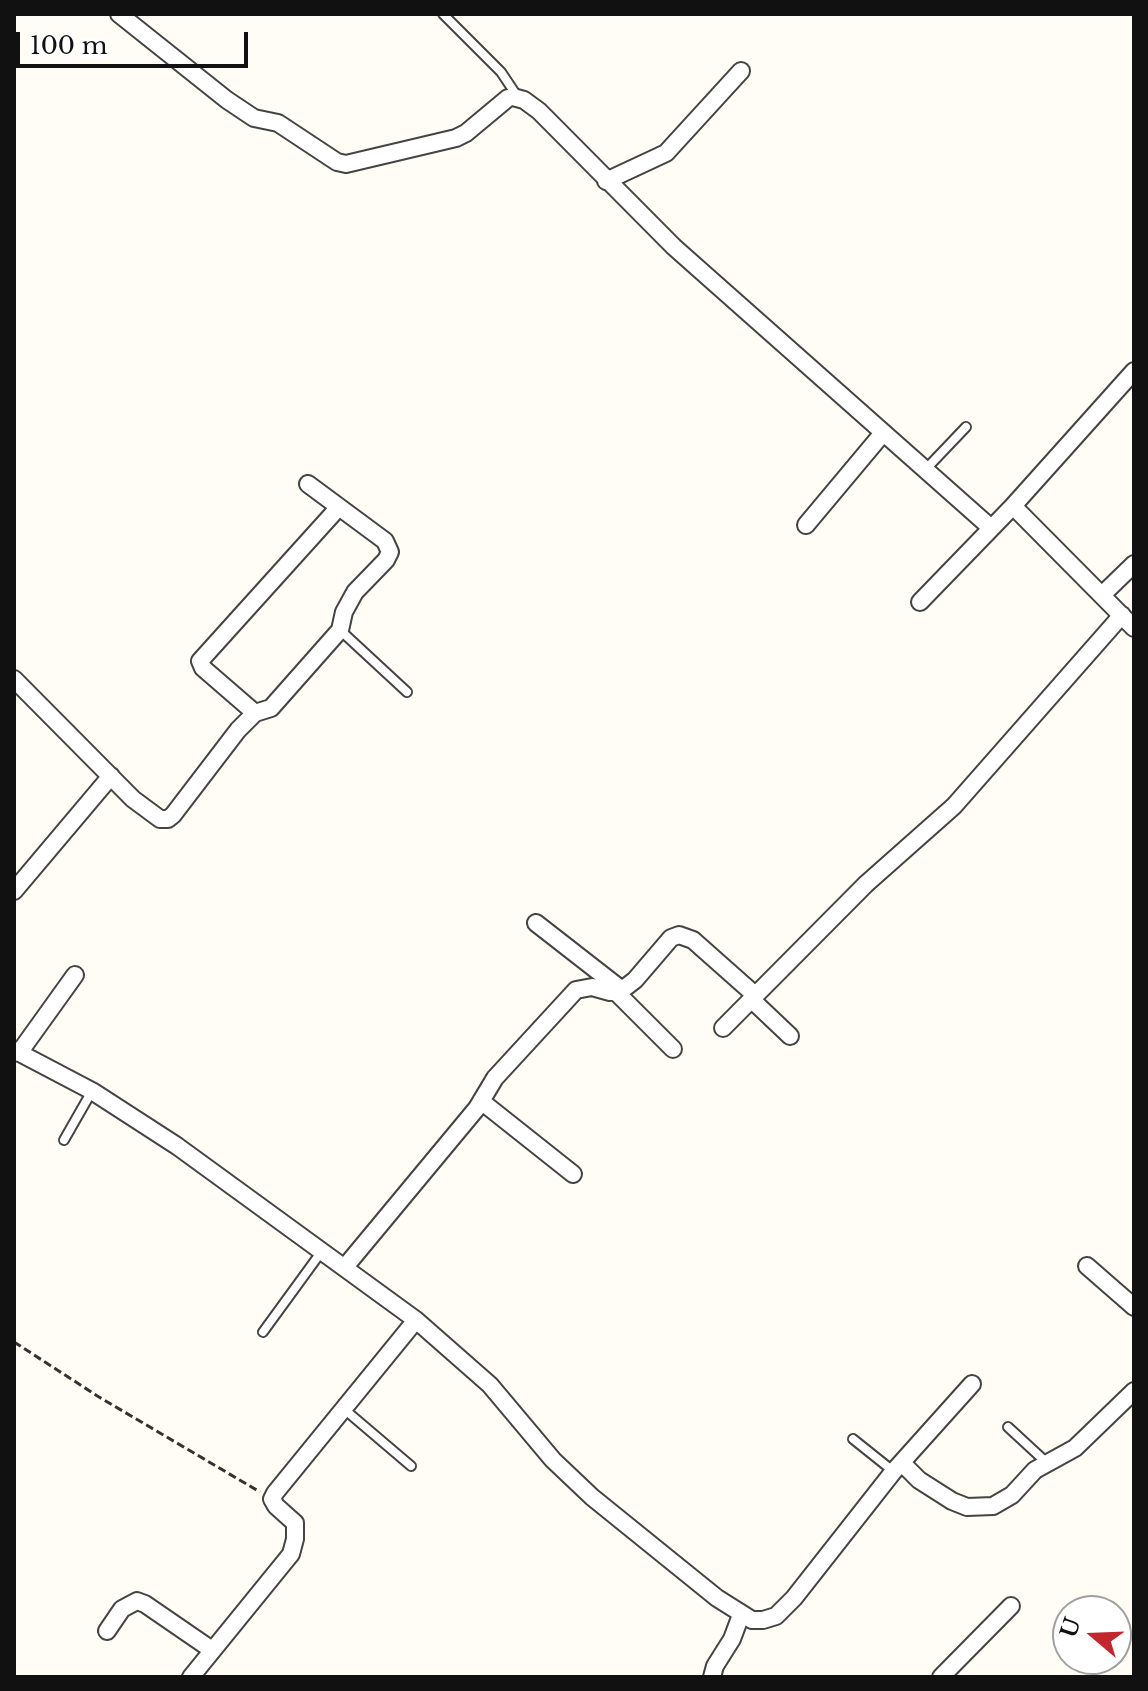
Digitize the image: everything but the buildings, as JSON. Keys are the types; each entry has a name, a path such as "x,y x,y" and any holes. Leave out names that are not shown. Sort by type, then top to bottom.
{"street":[{"path":"119,14 254,118 278,123 337,162 346,164 456,138 508,98 517,97 539,111 674,247 990,527"},
{"path":"606,181 666,153 741,71"},
{"path":"920,602 1013,506 1134,371"},
{"path":"806,525 883,433"},
{"path":"14,679 142,805 160,819 168,819 227,743 255,713 271,708 340,630 344,612 355,592 390,552 385,541 308,484"},
{"path":"1013,506 1134,628"},
{"path":"255,713 203,668 200,661 339,507"},
{"path":"1102,595 1134,564"},
{"path":"723,1028 866,884 954,806 1122,615"},
{"path":"14,891 111,776"},
{"path":"536,923 619,991 673,1049"},
{"path":"345,1267 481,1101 495,1078 576,990 592,987 619,991 635,980 671,938 679,935 693,940 790,1036"},
{"path":"75,975 16,1054 92,1091 177,1146 416,1320 490,1385 553,1460 592,1497 741,1615 752,1620 776,1616 794,1598 898,1467 972,1384"},
{"path":"481,1101 573,1174"},
{"path":"1087,1266 1134,1307"},
{"path":"191,1677 291,1554 295,1523 272,1499 416,1320"},
{"path":"898,1467 937,1494 967,1507 993,1506 1012,1495 1035,1470 1075,1448 1134,1391"},
{"path":"107,1631 122,1609 137,1601 212,1650"},
{"path":"941,1677 1011,1606"},
{"path":"712,1677 741,1615"}],"lane":[{"path":"443,14 501,72 517,97"},
{"path":"925,470 966,427"},
{"path":"340,630 407,692"},
{"path":"64,1140 92,1091"},
{"path":"263,1332 322,1251"},
{"path":"343,1409 411,1466"},
{"path":"1008,1427 1047,1464"},
{"path":"853,1439 898,1467"}],"path":[{"path":"14,1342 99,1397 272,1499"}]}
